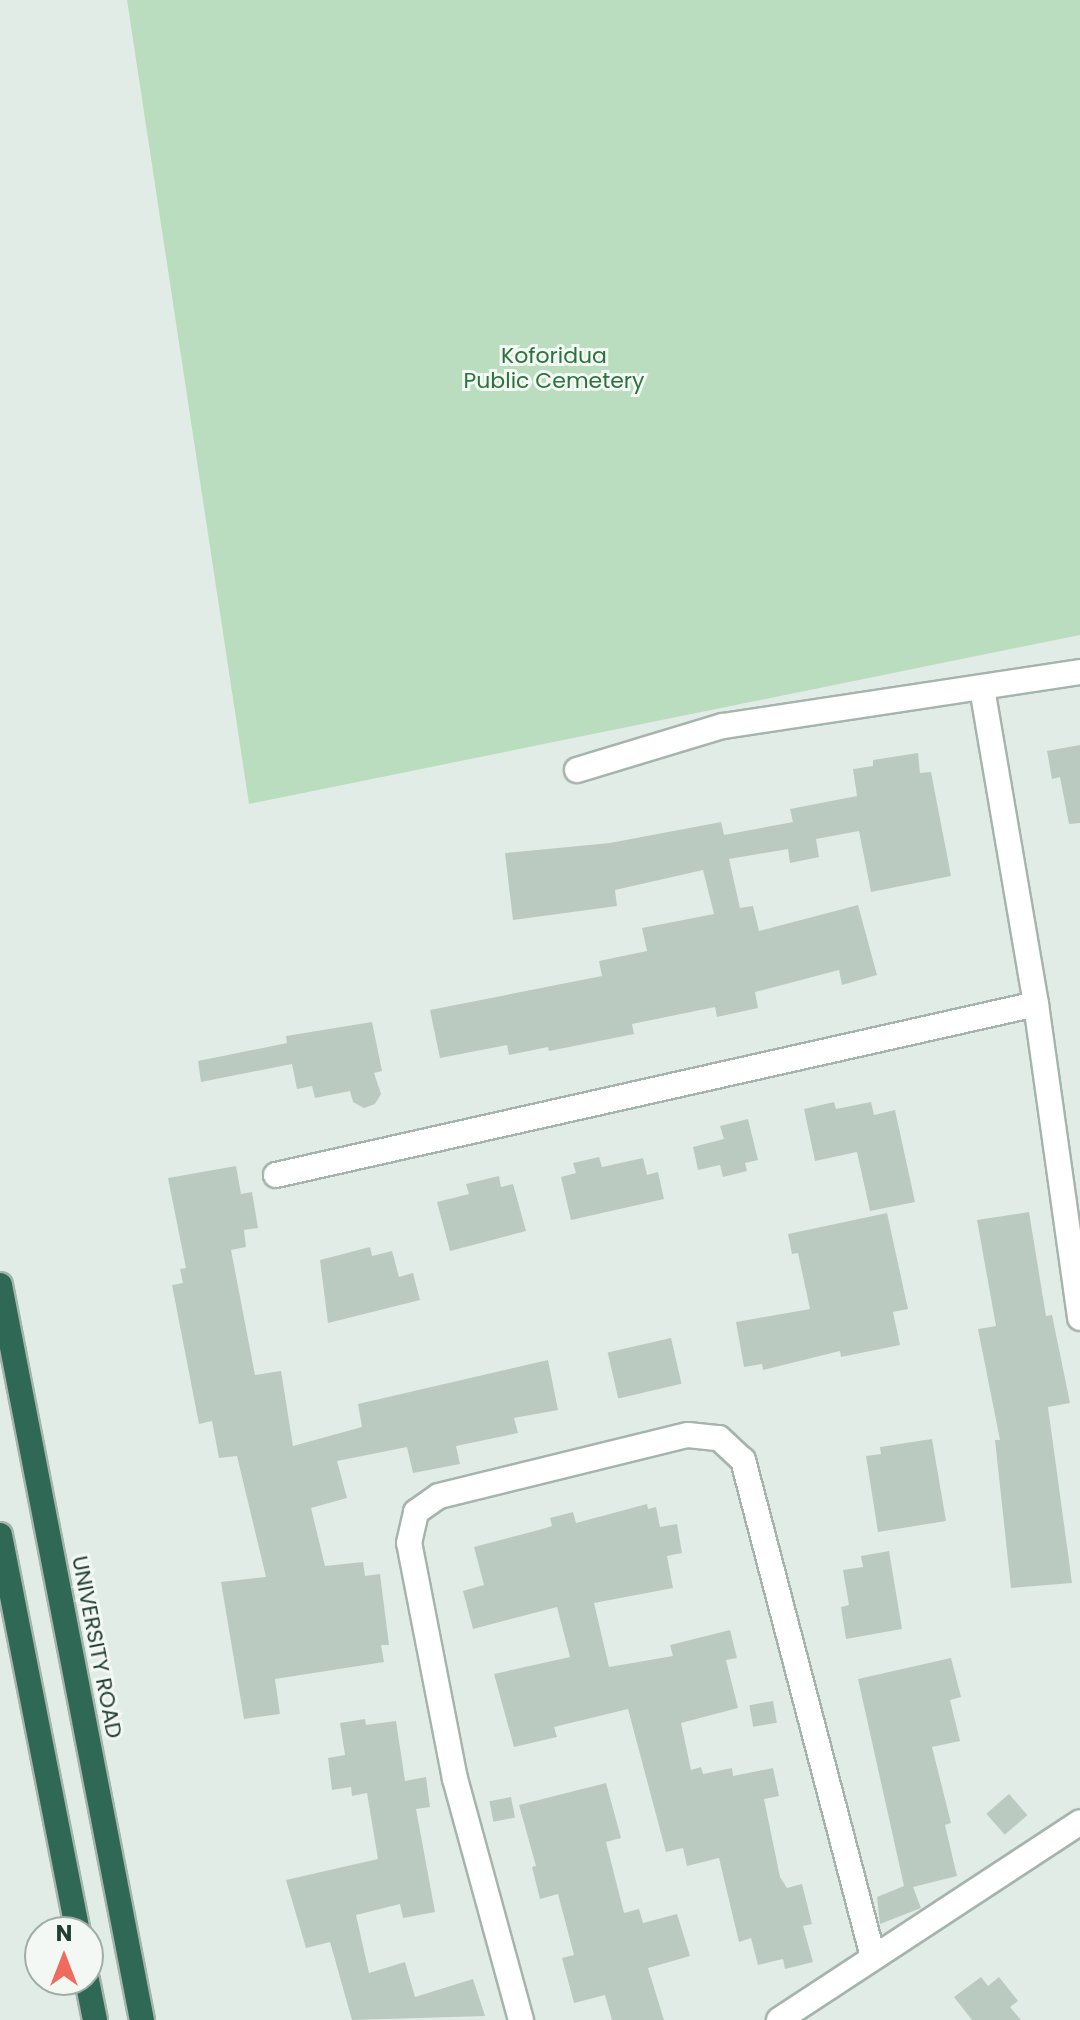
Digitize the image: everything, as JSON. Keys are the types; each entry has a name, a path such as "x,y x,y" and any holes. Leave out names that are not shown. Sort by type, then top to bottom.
{"highway":[{"name":"UNIVERSITY ROAD","path":"0,1285 142,2020"},
{"path":"0,1535 75,1916"},
{"path":"90,1996 95,2020"}],"street":[{"path":"577,770 723,726 1080,672"},
{"path":"982,688 1036,1004 1080,1318"},
{"path":"276,1175 1036,1004"},
{"path":"521,2020 455,1779 409,1543 416,1512 439,1496 688,1435 719,1438 743,1460 873,1957"},
{"path":"779,2020 1080,1822"}],"green space":[{"name":"Koforidua Public Cemetery","path":"127,0 1080,0 1080,635 249,804"}],"building":[{"path":"1080,745 1080,823 1069,824 1060,777 1052,779 1047,751"},
{"path":"918,753 920,773 931,772 951,876 871,892 859,831 816,839 819,857 790,863 788,849 729,859 740,908 753,906 759,931 858,905 877,975 842,985 839,970 755,992 758,1008 717,1017 715,1007 632,1024 634,1034 549,1051 548,1047 509,1055 507,1045 440,1058 430,1010 602,976 599,961 647,951 642,928 714,914 703,870 615,890 617,906 513,920 505,853 610,843 721,822 724,835 793,822 790,809 857,796 853,769 873,766 873,760"},
{"path":"372,1022 382,1071 374,1073 381,1094 375,1104 364,1108 353,1102 350,1091 315,1098 312,1086 297,1089 292,1064 201,1082 198,1061 287,1043 286,1036"},
{"path":"834,1102 836,1109 871,1102 874,1115 895,1110 915,1202 870,1211 857,1152 815,1161 804,1109"},
{"path":"748,1119 758,1160 745,1163 747,1171 723,1177 720,1165 698,1170 693,1147 724,1139 720,1126"},
{"path":"599,1157 602,1167 643,1158 647,1175 658,1172 664,1199 571,1220 561,1177 576,1173 573,1163"},
{"path":"236,1166 241,1194 252,1192 258,1228 244,1230 246,1247 231,1250 255,1375 281,1371 293,1446 362,1427 358,1404 548,1360 558,1410 514,1418 518,1433 456,1446 460,1464 413,1473 407,1447 337,1461 347,1498 311,1508 325,1566 363,1562 365,1576 380,1574 389,1645 381,1645 384,1662 275,1679 280,1714 244,1719 221,1582 266,1577 237,1456 219,1458 212,1421 199,1424 172,1285 183,1283 180,1269 186,1268 168,1178"},
{"path":"499,1176 501,1187 513,1184 526,1231 450,1251 437,1202 469,1194 466,1184"},
{"path":"1029,1212 1046,1316 1052,1315 1070,1403 1048,1407 1072,1583 1011,1588 995,1440 1000,1440 978,1329 996,1326 977,1220"},
{"path":"887,1213 908,1309 893,1312 900,1345 841,1357 840,1351 763,1370 762,1364 744,1367 736,1322 810,1309 798,1253 792,1254 788,1234"},
{"path":"370,1247 372,1256 392,1251 399,1277 413,1273 420,1300 328,1323 320,1260"},
{"path":"671,1338 682,1384 618,1398 608,1353"},
{"path":"932,1439 946,1521 878,1532 866,1456 881,1454 880,1447"},
{"path":"647,1504 648,1509 656,1507 660,1527 677,1524 682,1553 667,1556 673,1588 594,1603 609,1667 673,1656 670,1645 730,1630 737,1658 726,1660 738,1708 681,1723 691,1770 701,1767 703,1774 732,1768 733,1776 773,1768 779,1796 764,1799 780,1877 787,1888 802,1884 812,1924 803,1926 813,1962 785,1969 783,1959 758,1965 751,1938 739,1942 719,1858 687,1866 683,1848 666,1852 628,1709 554,1727 557,1737 514,1747 494,1674 570,1657 557,1607 473,1629 463,1591 484,1585 474,1547 552,1526 550,1518 573,1512 576,1523"},
{"path":"889,1551 902,1629 846,1639 841,1607 849,1605 843,1570 863,1567 861,1556"},
{"path":"951,1658 961,1697 950,1700 960,1741 932,1747 951,1823 945,1825 957,1876 913,1887 921,1908 880,1924 877,1897 904,1886 858,1679"},
{"path":"773,1701 777,1723 753,1727 749,1705"},
{"path":"365,1719 366,1725 396,1721 405,1781 426,1777 430,1807 416,1809 435,1912 403,1918 400,1904 356,1915 369,1973 405,1962 415,1997 473,1979 485,2016 352,2020 330,1942 306,1948 286,1880 378,1859 367,1793 352,1796 351,1787 332,1790 328,1758 345,1755 340,1723"},
{"path":"606,1783 621,1838 606,1842 624,1913 639,1909 643,1923 677,1914 690,1956 648,1968 664,2020 612,2020 605,1995 574,2003 562,1958 574,1955 558,1894 540,1899 532,1867 536,1866 519,1805"},
{"path":"1009,1794 1027,1815 1005,1835 986,1814"},
{"path":"511,1797 515,1818 493,1822 489,1801"},
{"path":"981,1977 988,1986 999,1977 1018,2001 1010,2007 1021,2020 972,2020 954,1997"}]}
